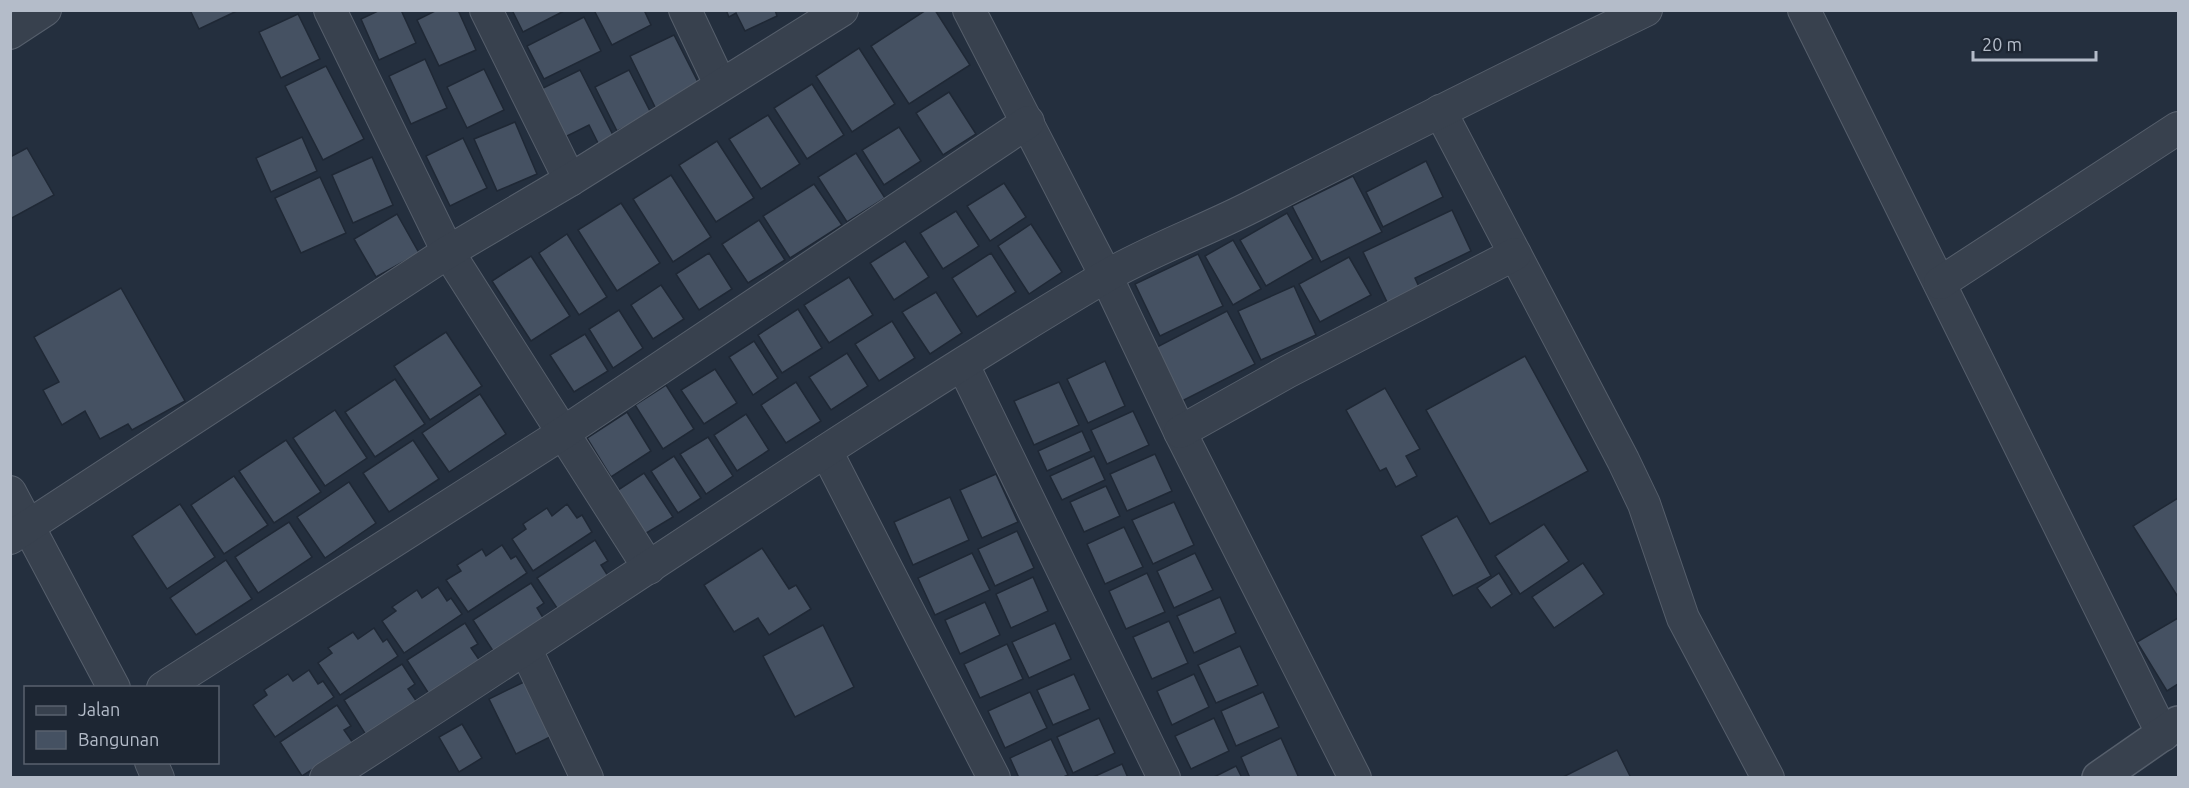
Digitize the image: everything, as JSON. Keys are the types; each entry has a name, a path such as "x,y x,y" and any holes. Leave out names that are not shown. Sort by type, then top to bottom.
{"street":[{"path":"10,33 45,10"},
{"path":"330,10 448,252 649,568"},
{"path":"486,10 570,180"},
{"path":"685,10 720,84"},
{"path":"20,533 448,252 570,180 720,84 842,10"},
{"path":"969,10 1106,276 1180,432 1355,777"},
{"path":"326,777 526,650 826,451 1106,276 1229,218 1646,10"},
{"path":"1804,10 1940,283 2171,729 2099,777"},
{"path":"1440,111 1623,460 1644,504 1683,618 1768,777"},
{"path":"165,686 563,433 1028,122"},
{"path":"1940,283 2178,128"},
{"path":"1180,432 1287,372 1515,254"},
{"path":"963,365 1164,777"},
{"path":"826,451 994,777"},
{"path":"10,492 20,533 113,686"},
{"path":"526,650 587,777"}],"building":[{"path":"190,10 239,10 199,29"},
{"path":"380,10 401,10 416,43 379,60 361,19"},
{"path":"437,10 458,10 476,50 439,66 417,20"},
{"path":"512,10 566,10 523,32"},
{"path":"594,10 644,10 651,25 612,45"},
{"path":"726,10 775,10 777,16 745,31 736,13 729,17"},
{"path":"926,10 935,10 970,65 909,104 871,46"},
{"path":"298,14 320,59 281,78 259,32"},
{"path":"584,17 601,51 544,79 527,46"},
{"path":"674,35 702,90 658,113 630,56"},
{"path":"859,48 895,104 852,132 816,76"},
{"path":"425,59 447,108 411,124 389,76"},
{"path":"326,66 364,139 323,160 285,86"},
{"path":"484,69 504,110 467,128 447,87"},
{"path":"580,70 617,143 602,151 589,125 561,139 537,91"},
{"path":"629,70 655,121 631,124 617,131 595,87"},
{"path":"812,84 844,135 807,159 774,108"},
{"path":"949,92 976,134 943,155 916,113"},
{"path":"768,115 800,164 761,189 729,139"},
{"path":"515,122 537,174 497,191 474,139"},
{"path":"899,127 921,161 884,185 862,150"},
{"path":"302,137 317,171 271,192 256,158"},
{"path":"463,138 487,188 450,206 426,156"},
{"path":"717,141 754,198 716,222 679,165"},
{"path":"27,148 54,195 10,219 10,157"},
{"path":"856,153 885,198 847,222 818,177"},
{"path":"372,157 393,205 353,223 332,175"},
{"path":"1426,161 1443,197 1383,227 1366,192"},
{"path":"671,175 711,237 673,262 633,199"},
{"path":"1353,176 1382,232 1321,262 1292,206"},
{"path":"320,177 346,233 301,253 275,198"},
{"path":"1004,183 1026,217 990,241 967,206"},
{"path":"814,184 842,225 790,258 763,216"},
{"path":"621,203 660,263 617,291 578,230"},
{"path":"1452,210 1471,251 1415,278 1420,289 1388,304 1363,252"},
{"path":"956,211 979,246 943,269 920,233"},
{"path":"1287,213 1313,259 1266,286 1240,240"},
{"path":"397,214 419,253 376,277 354,239"},
{"path":"759,220 785,260 748,283 722,244"},
{"path":"1031,224 1062,272 1029,294 998,246"},
{"path":"567,234 607,297 579,315 539,253"},
{"path":"1233,240 1261,289 1233,305 1205,256"},
{"path":"905,241 929,277 894,300 870,263"},
{"path":"709,253 732,289 699,310 676,274"},
{"path":"991,253 1016,292 977,317 952,278"},
{"path":"1198,254 1223,306 1160,336 1135,284"},
{"path":"531,256 570,316 531,341 492,281"},
{"path":"1349,257 1371,295 1320,322 1299,284"},
{"path":"849,277 873,315 829,343 804,305"},
{"path":"661,285 684,319 653,339 631,305"},
{"path":"1294,286 1316,335 1261,360 1238,311"},
{"path":"121,288 185,401 132,430 128,424 100,439 85,411 62,425 43,390 59,382 34,337"},
{"path":"936,292 962,333 930,354 902,312"},
{"path":"798,309 822,348 782,373 758,335"},
{"path":"619,310 643,348 613,368 589,329"},
{"path":"1227,311 1255,364 1182,401 1155,348"},
{"path":"892,321 915,358 879,381 855,344"},
{"path":"446,332 482,386 430,420 394,366"},
{"path":"585,334 608,371 574,392 550,355"},
{"path":"754,341 778,378 753,395 729,357"},
{"path":"847,353 868,386 831,410 809,377"},
{"path":"1525,356 1588,471 1490,524 1426,410"},
{"path":"1105,361 1125,406 1088,423 1067,379"},
{"path":"715,369 737,403 704,424 681,390"},
{"path":"395,379 425,424 375,457 345,412"},
{"path":"796,382 821,421 786,443 761,405"},
{"path":"1059,382 1079,425 1034,445 1014,401"},
{"path":"666,385 694,429 663,449 635,405"},
{"path":"1385,388 1420,449 1406,456 1417,476 1396,487 1386,468 1380,471 1346,410"},
{"path":"480,394 506,434 449,472 422,433"},
{"path":"335,410 367,458 325,486 293,438"},
{"path":"1133,411 1149,445 1107,464 1091,430"},
{"path":"627,412 651,451 611,477 587,438"},
{"path":"746,414 769,450 737,471 714,435"},
{"path":"1082,431 1091,451 1047,471 1038,451"},
{"path":"708,437 733,476 706,494 680,454"},
{"path":"286,440 321,492 274,523 239,471"},
{"path":"413,440 439,479 389,512 363,473"},
{"path":"1155,454 1172,491 1127,511 1110,474"},
{"path":"674,456 701,498 678,513 651,471"},
{"path":"1094,456 1105,480 1062,500 1050,476"},
{"path":"644,473 673,517 643,535 615,492"},
{"path":"996,474 1018,522 982,538 960,490"},
{"path":"234,476 268,525 224,554 191,505"},
{"path":"349,482 376,523 325,558 297,517"},
{"path":"1106,486 1120,516 1084,532 1070,502"},
{"path":"950,497 969,540 913,565 894,522"},
{"path":"2178,498 2178,597 2133,526"},
{"path":"1174,502 1194,545 1153,564 1132,520"},
{"path":"180,504 215,557 167,589 132,536"},
{"path":"567,504 577,518 582,515 592,532 533,571 512,539 526,529 523,524 547,508 552,516"},
{"path":"1457,516 1491,576 1453,596 1421,536"},
{"path":"289,522 312,557 258,593 235,557"},
{"path":"1544,524 1569,561 1520,594 1495,556"},
{"path":"1124,527 1143,567 1105,584 1087,544"},
{"path":"1017,531 1034,568 995,586 978,549"},
{"path":"595,540 608,561 601,565 610,579 559,611 537,578"},
{"path":"502,545 511,559 516,556 527,573 468,612 446,580 461,571 457,565 482,549 486,556"},
{"path":"762,548 789,589 796,585 811,609 769,635 758,618 734,632 704,585"},
{"path":"972,553 990,590 935,615 918,578"},
{"path":"1195,553 1213,590 1174,608 1157,571"},
{"path":"226,560 252,599 196,635 170,598"},
{"path":"1583,563 1604,594 1554,628 1532,597"},
{"path":"1147,573 1165,612 1126,629 1109,591"},
{"path":"1499,573 1512,594 1491,608 1477,588"},
{"path":"1033,577 1048,611 1011,628 996,594"},
{"path":"531,583 544,603 537,608 545,621 495,654 473,620"},
{"path":"438,587 447,601 451,598 462,614 404,653 382,621 396,611 392,607 417,590 422,598"},
{"path":"1220,597 1236,633 1194,653 1177,616"},
{"path":"985,602 1000,635 960,654 945,620"},
{"path":"2178,618 2178,684 2167,691 2137,642"},
{"path":"1169,621 1188,663 1152,679 1133,637"},
{"path":"465,623 478,644 471,648 480,661 429,694 407,660"},
{"path":"1055,623 1071,659 1029,678 1012,642"},
{"path":"823,625 854,687 795,717 763,656"},
{"path":"374,628 383,642 387,639 398,656 340,695 318,663 332,653 328,648 353,632 358,639"},
{"path":"1007,644 1023,679 980,698 964,664"},
{"path":"1240,646 1258,685 1216,703 1198,665"},
{"path":"402,664 415,684 408,689 417,702 366,735 344,700"},
{"path":"309,670 318,684 323,681 334,697 275,737 253,705 267,695 264,690 288,674 293,681"},
{"path":"1074,674 1090,709 1053,725 1037,690"},
{"path":"1194,674 1209,707 1172,725 1157,691"},
{"path":"526,681 554,735 516,754 489,699"},
{"path":"1030,692 1047,728 1005,748 988,711"},
{"path":"1263,692 1279,727 1236,746 1221,711"},
{"path":"337,705 351,726 344,730 353,743 317,775 313,769 302,776 280,742"},
{"path":"1099,718 1115,753 1073,773 1057,737"},
{"path":"1214,718 1229,751 1191,769 1175,736"},
{"path":"462,724 482,758 459,772 439,737"},
{"path":"1281,738 1299,778 1250,778 1241,757"},
{"path":"1051,739 1068,775 1061,778 1019,778 1010,758"},
{"path":"1617,750 1631,778 1561,778"},
{"path":"1122,764 1128,778 1091,778"},
{"path":"1236,766 1242,778 1212,778"}]}
